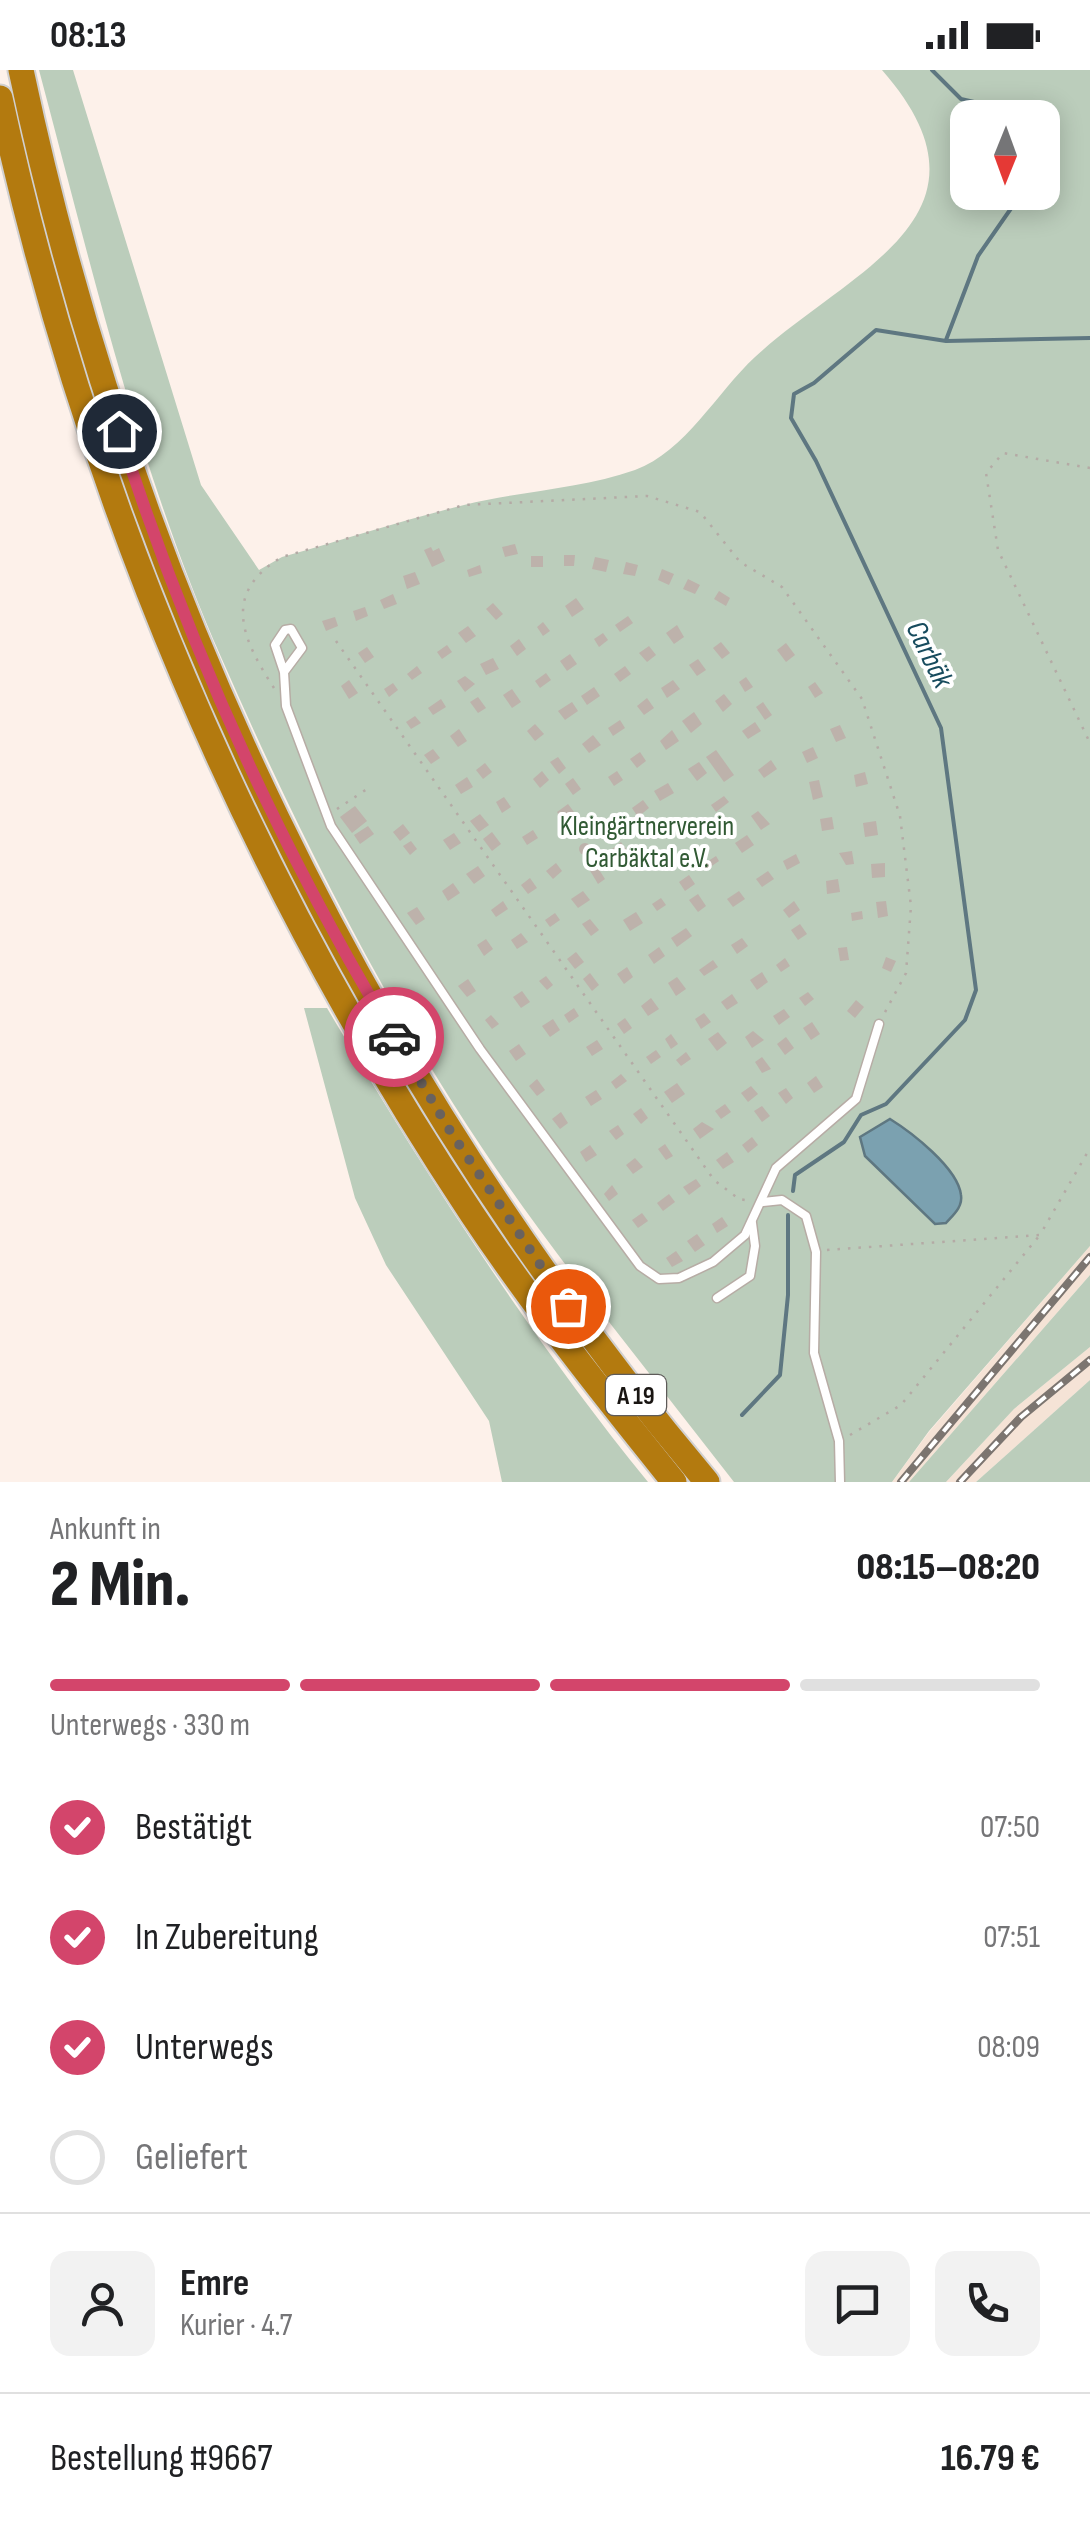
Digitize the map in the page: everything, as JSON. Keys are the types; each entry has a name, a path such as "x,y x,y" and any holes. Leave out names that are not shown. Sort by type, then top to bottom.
{"highway":[{"name":"A 19","path":"21,70 71,278 130,466 181,601 271,808 372,1002 452,1134 568,1306 707,1482"},
{"name":"A 19","path":"0,98 45,282 99,454 172,647 254,832 352,1018 452,1182 530,1295 674,1482"}],"lane":[{"path":"284,672 302,648 291,629 285,630 275,645 284,672 286,706 327,816 480,1049 640,1266 660,1280 680,1278 712,1262 745,1236 776,1168 856,1099 879,1024"},
{"path":"763,1202 782,1200 806,1216 816,1252 814,1353 839,1441 840,1482"},
{"path":"718,1298 750,1276 756,1246 752,1224"}],"path":[{"path":"1090,468 1003,453 986,473 998,550 1090,743"},
{"path":"286,706 255,658 242,618 244,596 259,570 282,557 464,505 647,496 700,512 740,562 782,588 862,698 900,816 912,906 906,973 879,1024"},
{"path":"336,641 714,1180 739,1199 763,1202"},
{"path":"327,816 367,789"},
{"path":"839,1441 901,1405 1040,1235 1090,1148"},
{"path":"816,1252 859,1244 1040,1235"}],"shaded area":[{"path":"1090,1246 1090,1275 909,1482 892,1482 929,1432"},
{"path":"1090,1347 1090,1380 976,1482 946,1482 1014,1409"}],"green space":[{"name":"Kleingärtnerverein Carbäktal e.V.","path":"39,70 73,70 201,485 259,570 282,557 418,517 485,500 594,482 653,461 685,435 755,357 902,236 923,202 929,164 917,121 882,70 1090,70 1090,1246 929,1431 892,1482 734,1482 611,1325 492,1162 447,1094 364,952 254,732 165,514 98,293"},
{"path":"304,1008 327,1008 478,1251 560,1368 648,1482 502,1482 489,1421 386,1265 355,1198"},
{"path":"1090,1275 1090,1347 1014,1409 946,1482 909,1482"},
{"path":"1090,1380 1090,1482 976,1482"}],"water":[{"path":"890,1119 932,1152 958,1185 960,1203 946,1223 935,1224 865,1156 860,1137"}],"building":[{"path":"515,544 518,554 505,557 502,547"},
{"path":"431,547 433,551 439,548 445,561 432,567 424,550"},
{"path":"564,555 575,555 574,566 564,566"},
{"path":"531,556 543,556 543,567 531,567"},
{"path":"595,557 609,560 606,572 592,569"},
{"path":"626,562 638,565 635,576 623,574"},
{"path":"480,565 482,573 469,577 467,570"},
{"path":"662,569 674,574 669,585 658,580"},
{"path":"415,572 420,584 407,589 403,576"},
{"path":"688,579 700,585 695,594 683,589"},
{"path":"719,591 730,598 726,606 714,599"},
{"path":"393,594 397,604 384,609 380,600"},
{"path":"576,598 584,609 572,617 565,606"},
{"path":"493,603 503,614 496,620 486,609"},
{"path":"365,607 368,616 356,621 353,611"},
{"path":"628,616 633,623 620,632 615,625"},
{"path":"335,617 338,626 326,631 322,621"},
{"path":"543,622 550,631 543,636 537,627"},
{"path":"677,625 684,637 674,644 666,633"},
{"path":"468,626 476,636 466,643 458,633"},
{"path":"603,633 608,640 599,647 594,639"},
{"path":"519,639 526,649 517,656 510,646"},
{"path":"721,642 730,653 722,659 713,648"},
{"path":"786,643 795,655 786,662 777,650"},
{"path":"447,645 452,652 442,659 437,652"},
{"path":"649,646 656,655 647,662 639,653"},
{"path":"367,647 374,657 365,663 358,653"},
{"path":"570,654 577,664 567,671 560,661"},
{"path":"493,658 499,669 486,675 480,664"},
{"path":"698,659 706,670 697,676 689,665"},
{"path":"417,666 422,673 412,680 407,674"},
{"path":"625,666 631,674 620,682 614,674"},
{"path":"546,673 551,680 540,688 535,681"},
{"path":"465,676 475,684 465,692 457,681"},
{"path":"746,677 753,687 745,692 739,682"},
{"path":"349,680 358,693 349,699 341,686"},
{"path":"673,680 680,689 667,698 661,688"},
{"path":"815,682 823,693 815,698 808,687"},
{"path":"393,683 398,690 389,697 384,689"},
{"path":"594,687 600,696 587,705 581,696"},
{"path":"512,689 521,702 512,708 503,695"},
{"path":"724,694 732,704 723,712 715,701"},
{"path":"478,697 486,708 478,713 470,702"},
{"path":"647,698 654,708 644,715 637,706"},
{"path":"441,699 446,707 433,715 428,708"},
{"path":"572,702 578,711 565,720 558,711"},
{"path":"763,702 772,715 765,720 756,707"},
{"path":"694,712 702,724 691,733 682,721"},
{"path":"415,716 421,723 411,729 406,722"},
{"path":"620,720 625,728 613,736 608,728"},
{"path":"755,722 761,731 748,739 742,731"},
{"path":"535,724 544,734 535,741 527,731"},
{"path":"840,725 846,738 836,742 830,729"},
{"path":"459,729 467,741 458,747 450,736"},
{"path":"672,730 679,741 666,750 660,741"},
{"path":"593,735 601,745 589,753 582,744"},
{"path":"813,747 818,758 807,763 802,752"},
{"path":"433,749 440,758 431,764 424,755"},
{"path":"716,750 734,775 724,782 706,757"},
{"path":"640,752 646,761 637,768 630,759"},
{"path":"558,757 566,768 559,774 550,762"},
{"path":"771,760 777,769 764,778 758,770"},
{"path":"699,762 707,773 697,781 688,769"},
{"path":"485,763 492,772 483,779 476,770"},
{"path":"542,771 549,780 540,788 533,779"},
{"path":"617,771 623,780 614,786 608,777"},
{"path":"865,772 868,784 856,787 854,775"},
{"path":"467,777 473,787 461,794 455,785"},
{"path":"573,778 581,789 573,795 565,784"},
{"path":"819,780 823,797 813,800 809,782"},
{"path":"668,783 674,793 660,801 654,791"},
{"path":"724,796 729,802 716,812 711,805"},
{"path":"504,797 511,807 502,813 496,802"},
{"path":"643,800 649,808 638,817 632,808"},
{"path":"568,804 574,812 562,820 557,812"},
{"path":"355,806 367,821 352,833 340,817"},
{"path":"758,811 770,824 761,830 751,816"},
{"path":"480,814 489,825 479,832 470,821"},
{"path":"691,817 697,826 686,834 680,825"},
{"path":"832,817 834,829 822,831 820,819"},
{"path":"876,821 878,835 865,837 863,823"},
{"path":"649,822 657,832 648,838 641,828"},
{"path":"610,823 616,832 605,840 599,831"},
{"path":"403,824 410,833 400,841 393,832"},
{"path":"368,826 374,834 360,844 354,835"},
{"path":"533,830 538,838 527,845 522,837"},
{"path":"492,832 501,844 492,851 483,839"},
{"path":"454,833 461,843 450,850 443,840"},
{"path":"747,835 754,845 742,853 735,843"},
{"path":"411,841 417,849 410,855 403,846"},
{"path":"621,842 629,853 620,859 612,849"},
{"path":"580,844 590,844 590,854 580,854"},
{"path":"852,851 854,864 846,865 839,853"},
{"path":"796,854 800,863 787,870 783,861"},
{"path":"716,856 719,861 706,870 702,865"},
{"path":"556,863 562,871 553,879 546,871"},
{"path":"885,863 885,877 872,878 871,864"},
{"path":"596,865 605,879 598,884 589,869"},
{"path":"478,866 485,876 474,884 466,874"},
{"path":"768,871 774,879 762,887 756,879"},
{"path":"689,875 695,884 685,891 679,882"},
{"path":"530,878 537,888 528,894 521,885"},
{"path":"838,879 840,892 827,894 826,881"},
{"path":"453,883 460,893 448,901 442,891"},
{"path":"583,891 590,900 578,908 571,899"},
{"path":"739,891 745,899 733,907 727,899"},
{"path":"698,894 706,906 698,912 689,900"},
{"path":"661,898 666,905 657,911 652,904"},
{"path":"503,901 508,909 496,917 491,910"},
{"path":"794,901 800,910 789,918 783,910"},
{"path":"886,901 888,916 878,918 876,902"},
{"path":"417,907 425,919 416,925 407,913"},
{"path":"862,911 863,919 852,921 851,913"},
{"path":"636,912 643,923 630,931 623,920"},
{"path":"555,913 560,920 550,927 545,920"},
{"path":"590,919 599,930 591,936 582,924"},
{"path":"800,924 807,934 798,940 791,930"},
{"path":"686,928 692,936 677,947 671,938"},
{"path":"521,933 528,942 517,949 511,940"},
{"path":"742,938 748,946 737,954 731,945"},
{"path":"486,939 493,949 484,956 477,945"},
{"path":"659,947 665,956 654,964 648,955"},
{"path":"847,947 849,960 840,961 838,948"},
{"path":"576,952 584,962 575,969 567,959"},
{"path":"886,957 896,961 891,972 882,968"},
{"path":"785,958 790,966 781,972 776,965"},
{"path":"713,960 718,967 704,976 699,970"},
{"path":"627,967 633,977 624,984 617,974"},
{"path":"762,972 768,982 757,990 750,980"},
{"path":"590,973 599,985 592,991 583,979"},
{"path":"546,976 553,985 547,990 539,981"},
{"path":"677,977 686,989 676,996 668,983"},
{"path":"468,979 476,991 467,997 458,986"},
{"path":"522,991 530,1002 521,1008 513,997"},
{"path":"808,992 814,999 805,1006 799,998"},
{"path":"732,994 738,1003 727,1010 721,1002"},
{"path":"651,998 659,1009 648,1016 641,1006"},
{"path":"856,1000 864,1007 855,1018 847,1011"},
{"path":"574,1008 579,1016 569,1023 564,1015"},
{"path":"784,1009 790,1017 779,1025 773,1016"},
{"path":"704,1013 711,1022 701,1029 695,1019"},
{"path":"491,1015 499,1024 492,1029 485,1020"},
{"path":"625,1018 632,1028 624,1034 617,1024"},
{"path":"553,1019 560,1030 550,1037 542,1026"},
{"path":"812,1022 820,1034 811,1040 803,1028"},
{"path":"753,1031 764,1040 752,1048 745,1037"},
{"path":"718,1032 727,1043 717,1051 708,1039"},
{"path":"671,1034 678,1044 671,1049 665,1039"},
{"path":"786,1037 794,1048 785,1055 777,1044"},
{"path":"597,1040 603,1049 592,1056 586,1047"},
{"path":"519,1044 526,1054 516,1061 509,1051"},
{"path":"656,1050 661,1057 651,1064 646,1057"},
{"path":"686,1052 691,1059 681,1066 676,1060"},
{"path":"762,1057 771,1069 762,1073 755,1062"},
{"path":"621,1074 627,1081 616,1089 611,1082"},
{"path":"816,1076 823,1087 814,1093 807,1083"},
{"path":"537,1079 545,1090 537,1096 529,1086"},
{"path":"677,1083 685,1094 672,1103 664,1092"},
{"path":"751,1086 758,1094 748,1102 741,1093"},
{"path":"786,1088 793,1098 786,1104 778,1093"},
{"path":"596,1090 602,1099 591,1106 585,1097"},
{"path":"725,1104 731,1112 721,1119 715,1111"},
{"path":"762,1106 770,1116 762,1122 754,1111"},
{"path":"641,1108 648,1118 641,1124 633,1114"},
{"path":"561,1112 568,1123 560,1129 552,1119"},
{"path":"702,1122 714,1129 700,1139 693,1129"},
{"path":"618,1125 624,1134 616,1140 609,1131"},
{"path":"752,1137 758,1145 748,1153 742,1145"},
{"path":"665,1144 673,1156 666,1160 658,1149"},
{"path":"590,1145 597,1155 586,1162 580,1152"},
{"path":"727,1152 734,1162 723,1169 716,1160"},
{"path":"635,1158 643,1167 633,1174 626,1165"},
{"path":"696,1179 701,1186 689,1195 683,1187"},
{"path":"612,1185 618,1194 609,1201 604,1194"},
{"path":"669,1194 675,1202 663,1211 657,1203"},
{"path":"642,1213 648,1221 638,1228 632,1220"},
{"path":"722,1217 728,1226 717,1233 712,1224"},
{"path":"697,1234 705,1245 695,1252 687,1241"},
{"path":"676,1251 683,1261 672,1267 666,1258"}],"waterway":[{"path":"932,70 965,100"},
{"path":"946,340 978,256 1010,210"},
{"name":"Carbäk","path":"793,1191 795,1175 844,1142 861,1115 886,1104 965,1020 976,990 941,728 816,461 791,418 794,394 814,383 876,330 946,341 1090,338"},
{"name":"Carbäk","path":"742,1415 780,1375 788,1295 788,1215"}],"railway":[{"path":"901,1482 1090,1257"},
{"path":"960,1482 1021,1417 1090,1360"}],"way so far":[{"path":"394,1037 452,1134 568,1306"}],"route":[{"path":"119,431 181,601 271,808 394,1037"}]}
